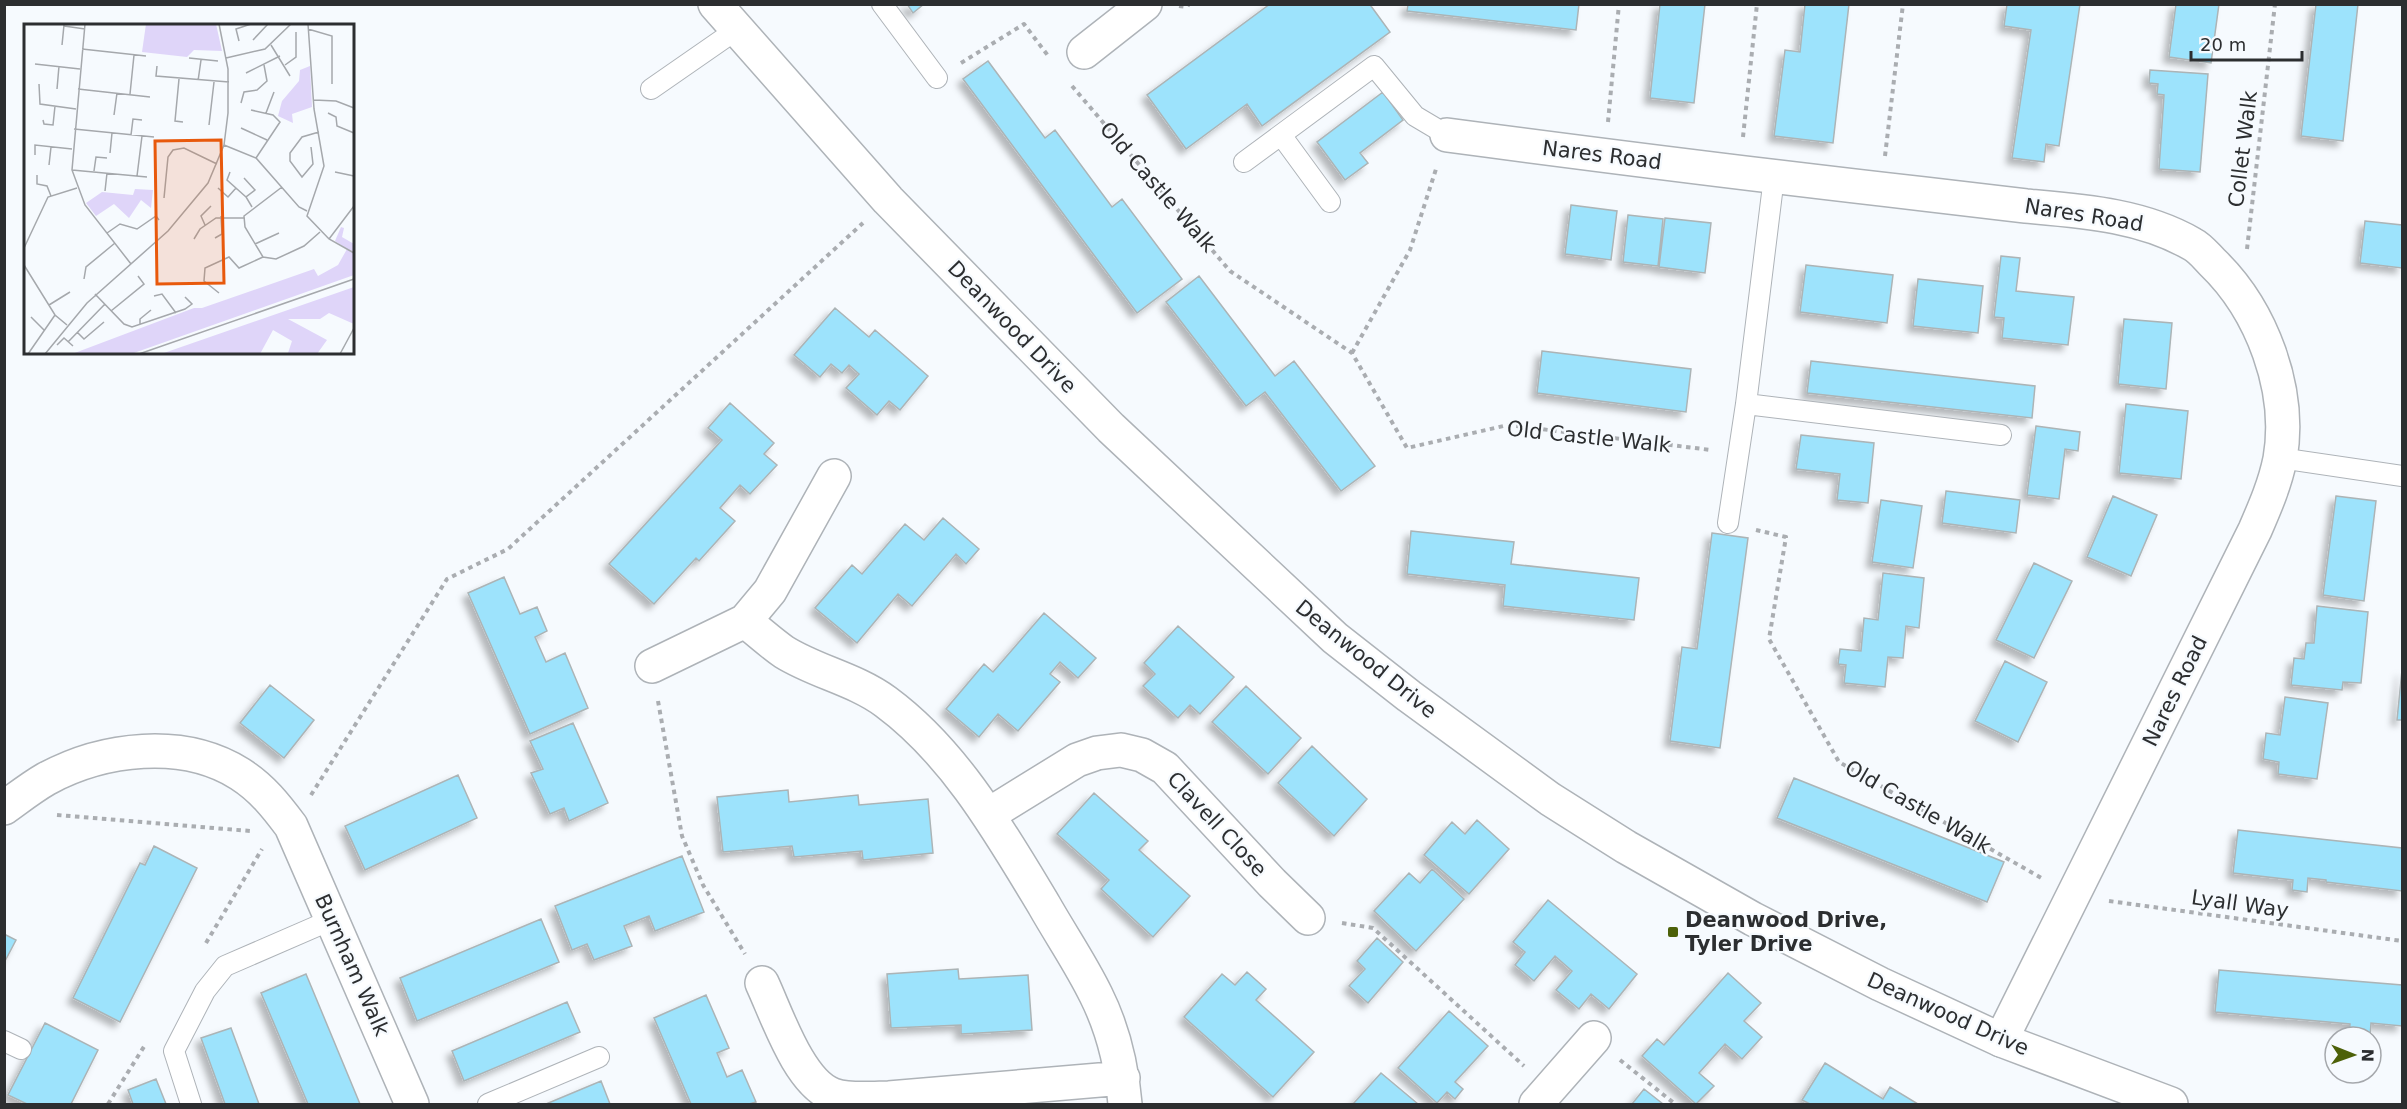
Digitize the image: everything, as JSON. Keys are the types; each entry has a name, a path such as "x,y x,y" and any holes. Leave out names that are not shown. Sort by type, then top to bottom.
{"street":[{"name":"Deanwood Drive","path":"715,4 888,200 1144,460 1335,638 1409,696 1550,799 1686,882 1819,954 2001,1040 2171,1104"},
{"path":"1071,61 1145,4"},
{"name":"Nares Road","path":"1448,135 1774,177 2078,211 2137,221 2169,232 2195,246 2226,275 2241,297 2261,336 2274,369 2282,415 2280,458 2272,490 2255,530 2001,1040"},
{"path":"652,666 745,621 770,591 834,476"},
{"path":"745,621 785,652 850,681 885,701 918,729 950,764 988,815 1097,996 1110,1032 1124,1091 851,1099 832,1095 816,1085 802,1069 762,983"},
{"name":"Clavell Close","path":"988,815 1077,760 1097,753 1121,750 1142,755 1165,768 1272,883 1308,918"},
{"name":"Burnham Walk","path":"4,808 46,779 94,758 133,752 169,752 207,759 240,774 270,798 281,830 331,920 412,1104"},
{"path":"1542,1096 1594,1038"}],"lane":[{"path":"882,4 937,78"},
{"path":"651,89 736,30"},
{"path":"1244,162 1374,66 1415,116 1448,135"},
{"path":"1281,135 1330,202"},
{"path":"1728,523 1746,404 1774,177"},
{"path":"1746,404 2001,435"},
{"path":"2280,458 2403,476"},
{"path":"190,1104 174,1051 205,991 225,966 331,920"},
{"path":"488,1104 600,1057"}],"path":[{"path":"1605,156 1619,4"},
{"path":"1757,4 1742,142 1774,177"},
{"path":"1881,189 1903,4"},
{"name":"Collet Walk","path":"2241,297 2275,4"},
{"name":"Old Castle Walk","path":"937,78 1024,24 1071,61 1230,271 1353,353 1407,448 1508,424 1739,453"},
{"path":"1353,353 1410,250 1448,135"},
{"path":"204,945 447,579 508,549 888,200"},
{"name":"Old Castle Walk","path":"1728,523 1786,537 1769,639 1839,762 2074,896"},
{"path":"652,666 682,836 704,885 762,983"},
{"path":"51,814 281,830"},
{"name":"Lyall Way","path":"2074,896 2403,941"},
{"path":"1308,918 1373,928 1542,1096"},
{"path":"108,1104 149,1038 174,1051"},
{"path":"1594,1038 1675,1104"}],"building":[{"path":"907,4 924,4 913,13"},
{"path":"1270,4 1373,4 1371,6 1390,32 1262,126 1247,104 1186,149 1147,95"},
{"path":"1408,4 1579,4 1576,30 1407,11"},
{"path":"1660,4 1705,4 1694,103 1650,98"},
{"path":"1805,4 1849,4 1833,143 1774,136 1785,50 1800,52"},
{"path":"2007,4 2080,4 2059,146 2046,144 2044,162 2012,158 2031,30 2004,26"},
{"path":"2176,4 2219,4 2211,63 2169,57"},
{"path":"2316,4 2358,4 2343,141 2301,136"},
{"path":"988,61 1045,138 1055,130 1112,207 1122,199 1182,279 1137,313 963,79"},
{"path":"2150,70 2208,74 2200,172 2159,169 2164,95 2157,94 2158,84 2149,83"},
{"path":"1383,92 1403,120 1360,153 1368,163 1345,180 1317,142"},
{"path":"1571,205 1617,211 1611,260 1565,254"},
{"path":"1628,215 1663,219 1658,266 1623,262"},
{"path":"1665,218 1711,223 1705,273 1659,267"},
{"path":"2365,221 2402,225 2402,268 2360,263"},
{"path":"2001,256 2020,258 2016,291 2074,297 2068,345 2002,338 2004,318 1994,317"},
{"path":"1806,265 1893,275 1887,323 1800,312"},
{"path":"1199,276 1275,376 1294,361 1375,466 1341,491 1265,392 1246,406 1166,302"},
{"path":"1918,279 1983,286 1978,333 1913,326"},
{"path":"835,308 869,337 875,330 928,376 900,410 889,401 877,415 846,388 859,374 849,365 842,373 831,364 820,377 794,355"},
{"path":"2124,319 2172,323 2166,389 2118,384"},
{"path":"1542,351 1691,369 1686,412 1537,393"},
{"path":"1811,361 2035,386 2032,418 1807,393"},
{"path":"730,403 774,443 764,454 777,465 750,494 740,485 720,508 735,521 699,561 696,558 654,604 609,564 722,440 708,428"},
{"path":"2126,404 2188,411 2181,479 2119,473"},
{"path":"2036,426 2080,432 2078,451 2065,449 2059,499 2027,495"},
{"path":"1801,435 1874,443 1868,503 1837,500 1840,474 1796,469"},
{"path":"1946,491 2020,500 2016,533 1942,523"},
{"path":"2113,496 2157,515 2131,576 2087,557"},
{"path":"2336,496 2376,501 2364,601 2323,595"},
{"path":"1881,500 1922,506 1913,568 1872,562"},
{"path":"943,518 979,549 966,564 956,554 912,606 898,594 857,643 815,608 852,565 862,574 905,524 924,540"},
{"path":"1411,531 1514,542 1511,564 1639,578 1634,620 1503,606 1505,585 1407,574"},
{"path":"1712,533 1748,538 1720,748 1670,741 1682,647 1697,649"},
{"path":"2034,563 2072,581 2034,658 1996,640"},
{"path":"1883,573 1924,578 1919,628 1906,626 1903,658 1888,657 1885,687 1844,683 1846,665 1838,664 1840,649 1861,651 1864,618 1878,620"},
{"path":"504,577 520,614 537,607 547,631 535,637 546,662 565,653 588,708 530,734 468,593"},
{"path":"2317,606 2368,612 2361,683 2343,682 2342,690 2291,685 2294,658 2304,659 2306,643 2314,643"},
{"path":"1044,613 1096,658 1078,678 1060,662 1050,674 1060,682 1018,731 998,714 979,737 946,709 984,664 993,672"},
{"path":"1178,626 1234,677 1200,714 1190,705 1178,718 1143,686 1155,674 1144,663"},
{"path":"2005,661 2047,682 2018,742 1975,721"},
{"path":"2402,670 2402,720 2397,720"},
{"path":"270,685 314,720 284,758 240,723"},
{"path":"1246,686 1301,738 1268,774 1212,722"},
{"path":"2285,697 2328,703 2317,779 2278,774 2279,762 2263,759 2266,733 2280,735"},
{"path":"573,723 608,803 569,821 564,808 550,814 531,773 543,769 530,741"},
{"path":"1312,746 1367,799 1334,836 1278,783"},
{"path":"458,775 477,818 365,870 345,826"},
{"path":"1794,778 2004,862 1987,902 1777,818"},
{"path":"788,790 789,802 858,795 859,805 928,799 933,853 863,860 862,851 794,857 792,846 723,852 717,797"},
{"path":"1094,793 1148,841 1139,850 1190,896 1153,937 1101,889 1109,880 1057,834"},
{"path":"1477,820 1509,849 1469,894 1424,855 1452,822 1465,834"},
{"path":"2238,830 2402,848 2402,891 2308,878 2307,892 2292,890 2293,880 2233,873"},
{"path":"154,846 197,868 120,1022 73,998 140,863 145,865"},
{"path":"682,856 704,912 655,931 649,916 624,926 632,946 594,960 587,944 572,950 555,906"},
{"path":"1432,869 1464,899 1416,951 1374,911 1409,873 1420,883"},
{"path":"1548,900 1637,974 1609,1009 1591,994 1579,1009 1556,990 1572,971 1555,956 1534,981 1515,965 1525,952 1513,942"},
{"path":"541,919 559,962 417,1021 400,978"},
{"path":"4,934 16,940 4,963"},
{"path":"1377,938 1403,962 1368,1003 1349,986 1365,969 1357,961"},
{"path":"958,969 959,979 1028,975 1032,1030 961,1034 961,1025 891,1028 887,974"},
{"path":"2219,970 2402,985 2402,1026 2371,1023 2371,1025 2350,1025 2215,1012"},
{"path":"1247,972 1266,989 1256,1000 1314,1052 1273,1097 1184,1017 1222,974 1235,985"},
{"path":"1728,973 1761,1003 1744,1021 1762,1037 1742,1059 1725,1044 1699,1073 1714,1086 1696,1104 1642,1056 1657,1039 1664,1045"},
{"path":"306,974 360,1104 308,1104 261,993"},
{"path":"706,995 729,1048 717,1053 727,1077 742,1070 756,1102 691,1104 654,1018"},
{"path":"567,1002 580,1032 464,1081 452,1051"},
{"path":"1449,1011 1488,1046 1455,1082 1463,1089 1455,1099 1447,1092 1437,1103 1398,1068"},
{"path":"45,1023 98,1050 71,1104 27,1104 8,1095"},
{"path":"231,1028 259,1104 225,1104 201,1038"},
{"path":"1825,1063 1883,1099 1890,1087 1918,1104 1810,1104 1802,1100"},
{"path":"1381,1073 1418,1104 1353,1104"},
{"path":"156,1079 166,1104 133,1104 128,1090"},
{"path":"601,1081 610,1104 546,1104"},
{"path":"1644,1089 1663,1104 1632,1104"}],"place":[{"name":"Deanwood Drive, Tyler Drive","path":"1673,932"}]}
